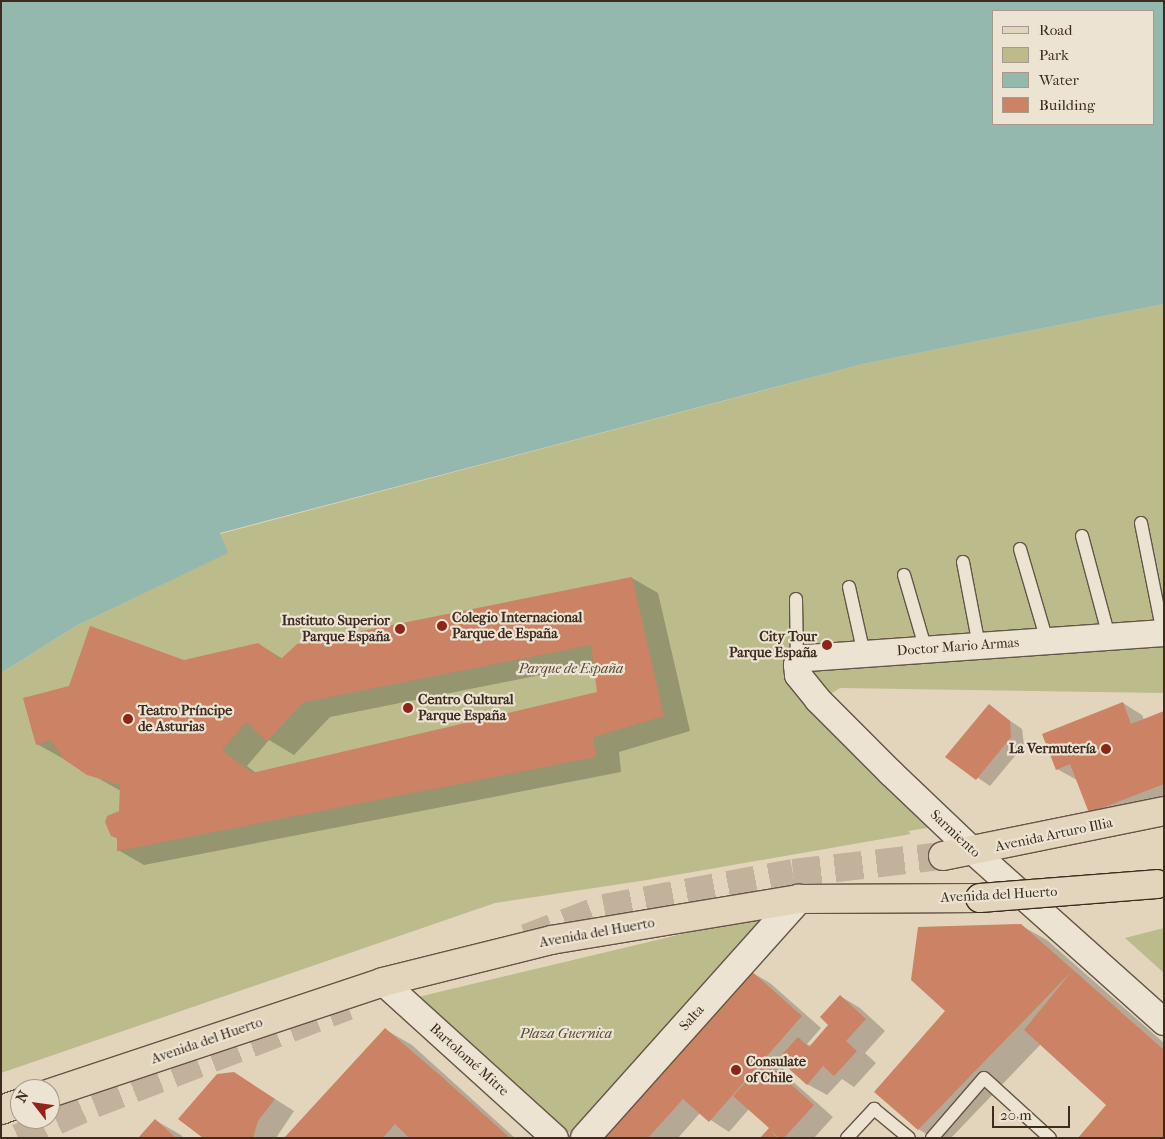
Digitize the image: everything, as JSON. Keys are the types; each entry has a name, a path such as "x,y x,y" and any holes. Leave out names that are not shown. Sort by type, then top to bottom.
{"main road":[{"name":"Avenida Arturo Illia","path":"942,856 974,852 1164,811"},
{"name":"Avenida del Huerto","path":"60,1091 383,982 551,940 799,899 980,898 1160,883"}],"street":[{"name":"Doctor Mario Armas","path":"797,664 804,658 1163,633"},
{"name":"Sarmiento","path":"797,664 798,675 818,700 974,852 1164,1022"},
{"name":"Salta","path":"586,1138 799,899"},
{"name":"Bartolomé Mitre","path":"383,982 555,1138"}],"lane":[{"path":"1141,523 1163,633"},
{"path":"1082,536 1109,637"},
{"path":"1020,549 1047,641"},
{"path":"963,562 979,646"},
{"path":"904,575 926,650"},
{"path":"849,587 864,654"},
{"path":"796,599 797,664"},
{"path":"932,1138 984,1078 1050,1138"},
{"path":"847,1138 874,1109 909,1138"}],"green space":[{"name":"Parque de España","path":"1164,304 1164,693 840,688 809,707 933,827 908,831 911,834 647,880 495,903 1,1073 1,673 76,626 227,553 220,534 863,364"},
{"name":"Plaza Guernica","path":"766,914 570,1133 418,997"},
{"path":"1164,928 1164,973 1125,938"}],"water":[{"path":"1,1 1164,1 1164,304 863,364 220,533 228,553 76,626 1,673"}],"building":[{"path":"632,577 664,716 593,737 596,757 117,851 117,838 111,836 105,822 107,816 119,811 120,785 87,775 65,760 50,740 36,745 23,698 69,686 90,626 184,660 258,643 281,659 297,644","holes":["591,645 597,692 252,773 222,750 246,722 267,741 304,702"]},
{"name":"La Vermutería","path":"1123,702 1131,724 1164,711 1164,784 1089,813 1070,764 1056,770 1042,734"},
{"path":"989,704 1010,721 1011,737 976,780 945,757"},
{"path":"1021,924 1164,1050 1164,1138 1078,1138 1106,1105 1024,1030 1072,971 918,1130 874,1092 945,1011 911,980 918,927"},
{"path":"750,970 802,1016 709,1122 683,1099 648,1138 603,1138"},
{"path":"840,995 866,1019 846,1041 857,1051 834,1076 823,1066 807,1085 778,1059 798,1037 809,1047 828,1025 820,1017"},
{"path":"385,1028 510,1138 409,1138 395,1124 383,1138 284,1138"},
{"path":"765,1061 814,1105 784,1138 779,1138 770,1130 777,1138 760,1138 769,1128 733,1096"},
{"path":"234,1072 275,1099 258,1121 253,1138 203,1138 178,1119 217,1074"},
{"path":"155,1119 176,1138 138,1138"}],"tunnel":[{"path":"526,938 604,908 793,873 943,856"},
{"path":"18,1138 94,1104 348,1006"}],"place":[{"name":"Colegio Internacional Parque de España","path":"442,626"},
{"name":"Instituto Superior Parque España","path":"400,629"},
{"name":"City Tour Parque España","path":"827,645"},
{"name":"Centro Cultural Parque España","path":"408,708"},
{"name":"Teatro Príncipe de Asturias","path":"128,719"},
{"name":"La Vermutería","path":"1106,749"},
{"name":"Consulate of Chile","path":"736,1070"}]}
